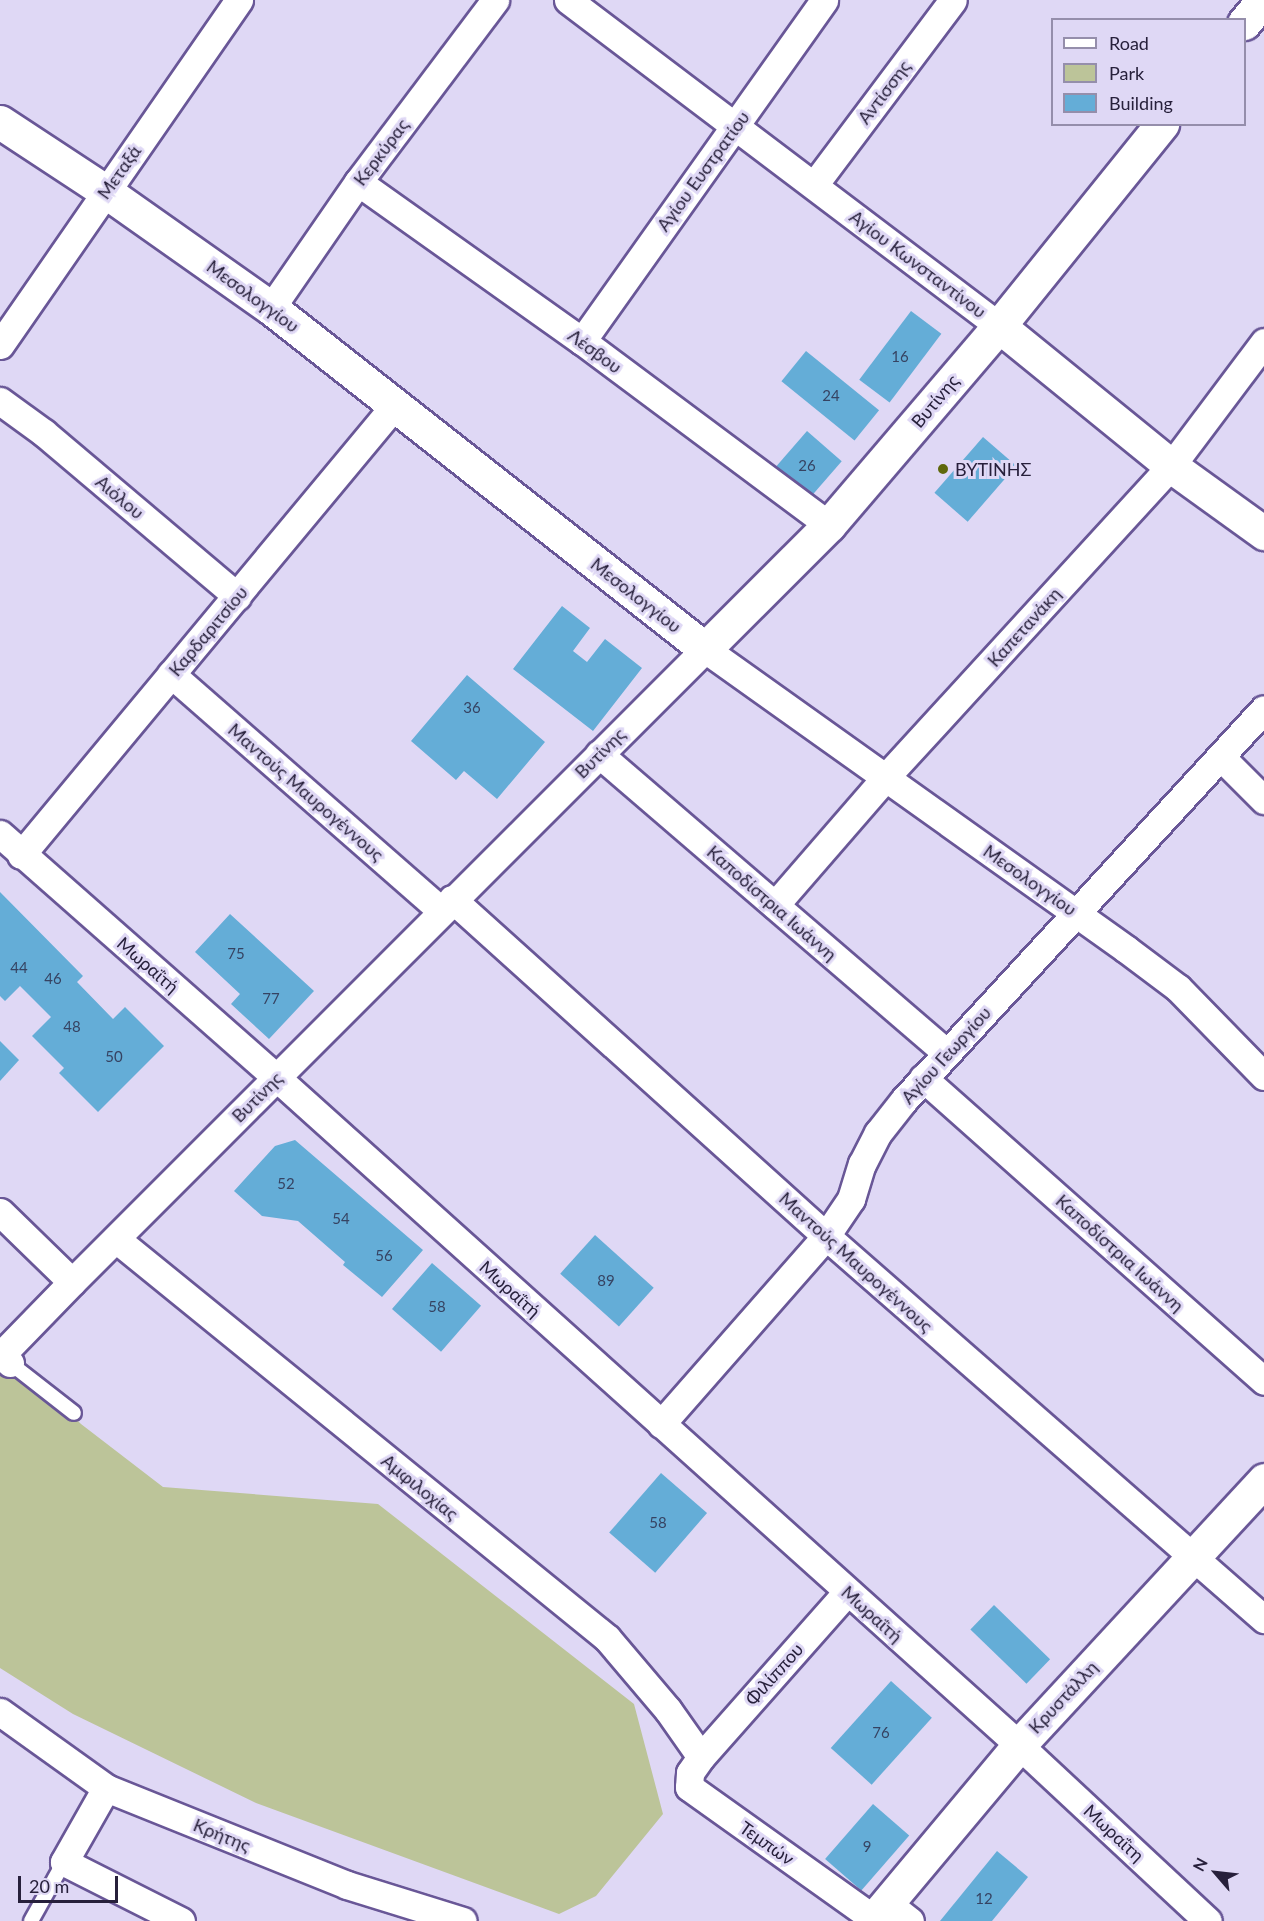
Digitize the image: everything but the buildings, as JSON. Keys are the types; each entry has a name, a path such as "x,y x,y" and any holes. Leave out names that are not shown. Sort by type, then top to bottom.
{"street":[{"name":"Μεταξά","path":"0,345 239,0"},
{"name":"Κερκύρας","path":"271,308 358,182 495,0"},
{"name":"Αγίου Κωνσταντίνου","path":"568,0 999,326 1171,466 1264,533"},
{"name":"Αγίου Ευστρατίου","path":"582,341 824,0"},
{"name":"Αντίσσης","path":"814,185 953,0"},
{"path":"1246,22 1263,0"},
{"name":"Μεσολογγίου","path":"0,122 105,191 271,308 705,649 884,779 1078,914 1178,988 1264,1077"},
{"name":"Βυτίνης","path":"8,1357 72,1282 830,525 999,326 1160,126"},
{"name":"Λέσβου","path":"358,182 582,341 830,525"},
{"name":"Καπετανάκη","path":"774,905 884,779 1171,466 1264,342"},
{"name":"Αιόλου","path":"0,400 44,433 237,596"},
{"name":"Καρδαριτσίου","path":"21,855 394,406"},
{"name":"Μαντούς Μαυρογέννους","path":"171,674 447,905 1191,1558 1264,1619"},
{"name":"Αγίου Γεωργίου","path":"661,1424 826,1236 851,1199 862,1164 878,1133 923,1078 1078,914 1264,709"},
{"name":"Καποδίστρια Ιωάννη","path":"599,754 946,1052"},
{"path":"1221,757 1264,800"},
{"name":"Μωραΐτή","path":"0,834 21,855 277,1078 1019,1744"},
{"name":"Καποδίστρια Ιωάννη","path":"923,1078 1264,1381"},
{"path":"0,1212 72,1282"},
{"name":"Αμφιλοχίας","path":"116,1239 607,1638 668,1710 701,1757"},
{"name":"Κρυστάλλη","path":"886,1916 1019,1744 1264,1480"},
{"name":"Φιλίππου","path":"701,1757 847,1592"},
{"name":"Κρήτης","path":"0,1712 106,1788 347,1885 463,1921"},
{"name":"Μωραΐτη","path":"1019,1744 1208,1921"},
{"name":"Τεμπών","path":"701,1757 690,1773 689,1787 886,1916"},
{"path":"106,1788 64,1862 181,1921"}],"lane":[{"path":"8,1357 74,1413"},
{"path":"32,1921 64,1862"}],"green space":[{"path":"0,1344 81,1424 163,1487 378,1504 634,1704 663,1814 596,1896 559,1914 256,1803 73,1714 0,1668"}],"place":[{"name":"ΒΥΤΙΝΗΣ","path":"943,469"}]}
